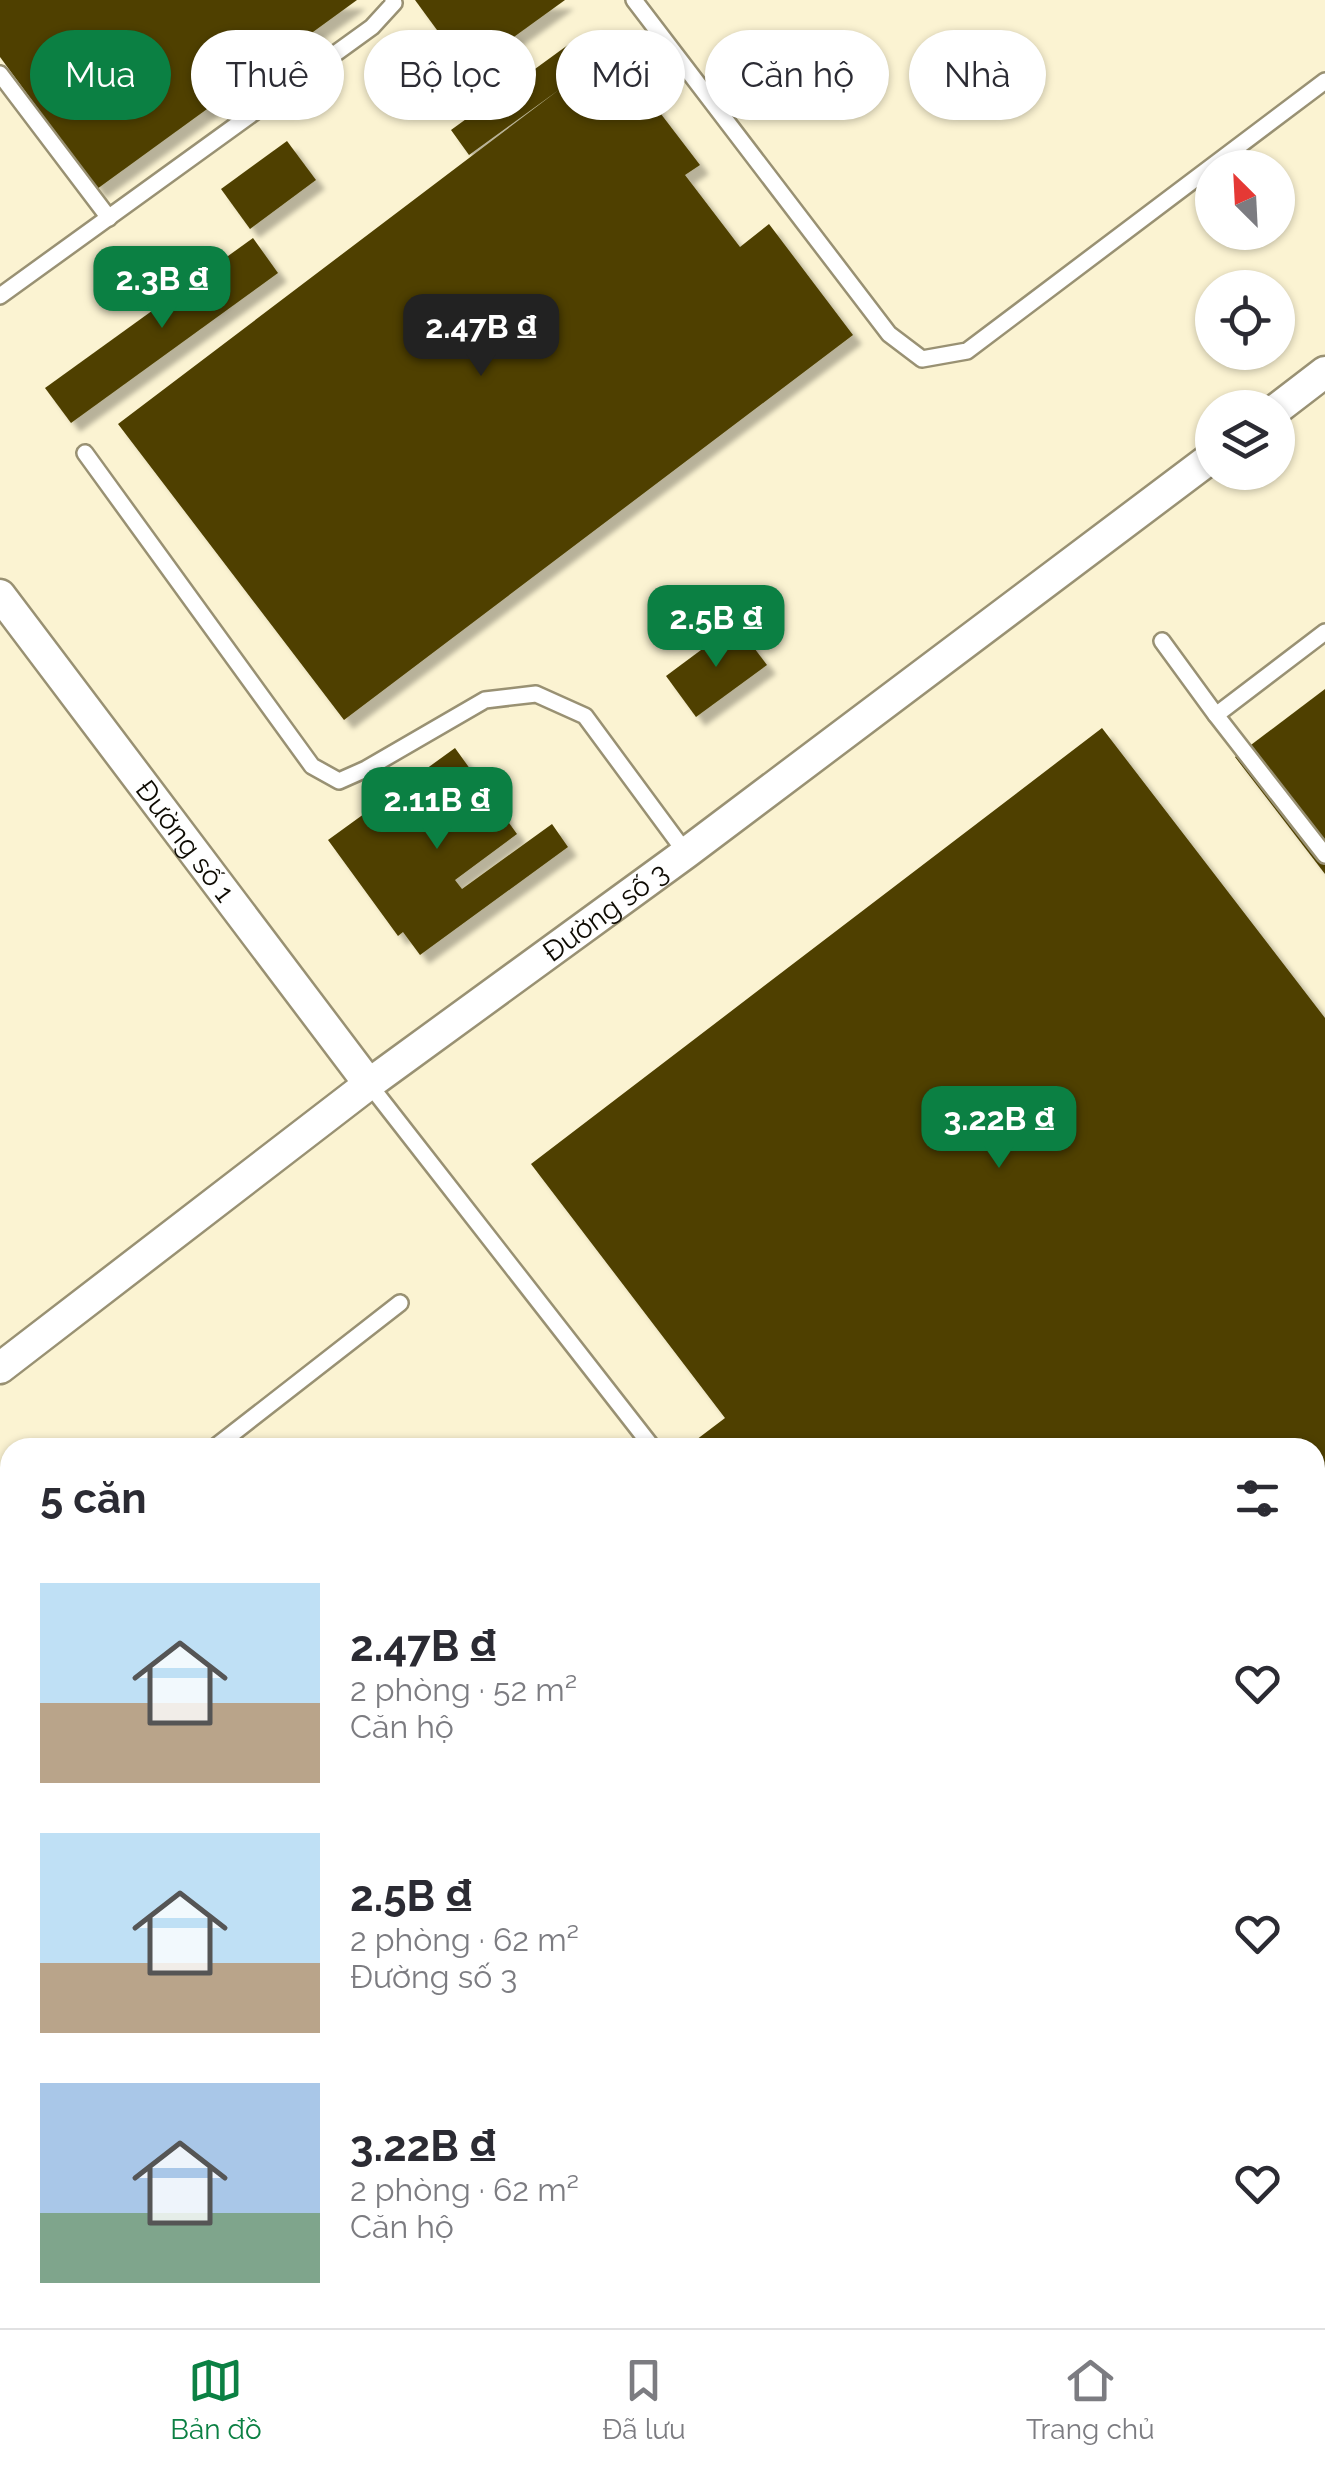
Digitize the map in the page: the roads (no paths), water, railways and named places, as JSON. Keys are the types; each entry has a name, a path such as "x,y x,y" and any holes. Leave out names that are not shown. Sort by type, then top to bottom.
{"street":[{"path":"1295,395 1325,372"},
{"name":"Đường số 3","path":"0,1368 370,1084 686,853 1195,470"},
{"name":"Đường số 1","path":"0,595 370,1084"}],"lane":[{"path":"0,296 372,26 394,0"},
{"path":"634,0 889,334 922,359 966,351 1325,80"},
{"path":"0,74 109,218"},
{"path":"85,452 312,766 339,781 485,700 536,694 585,716 686,853"},
{"path":"1216,715 1325,632"},
{"path":"1162,641 1325,855"},
{"path":"370,1084 645,1438"},
{"path":"227,1438 400,1303"}]}
